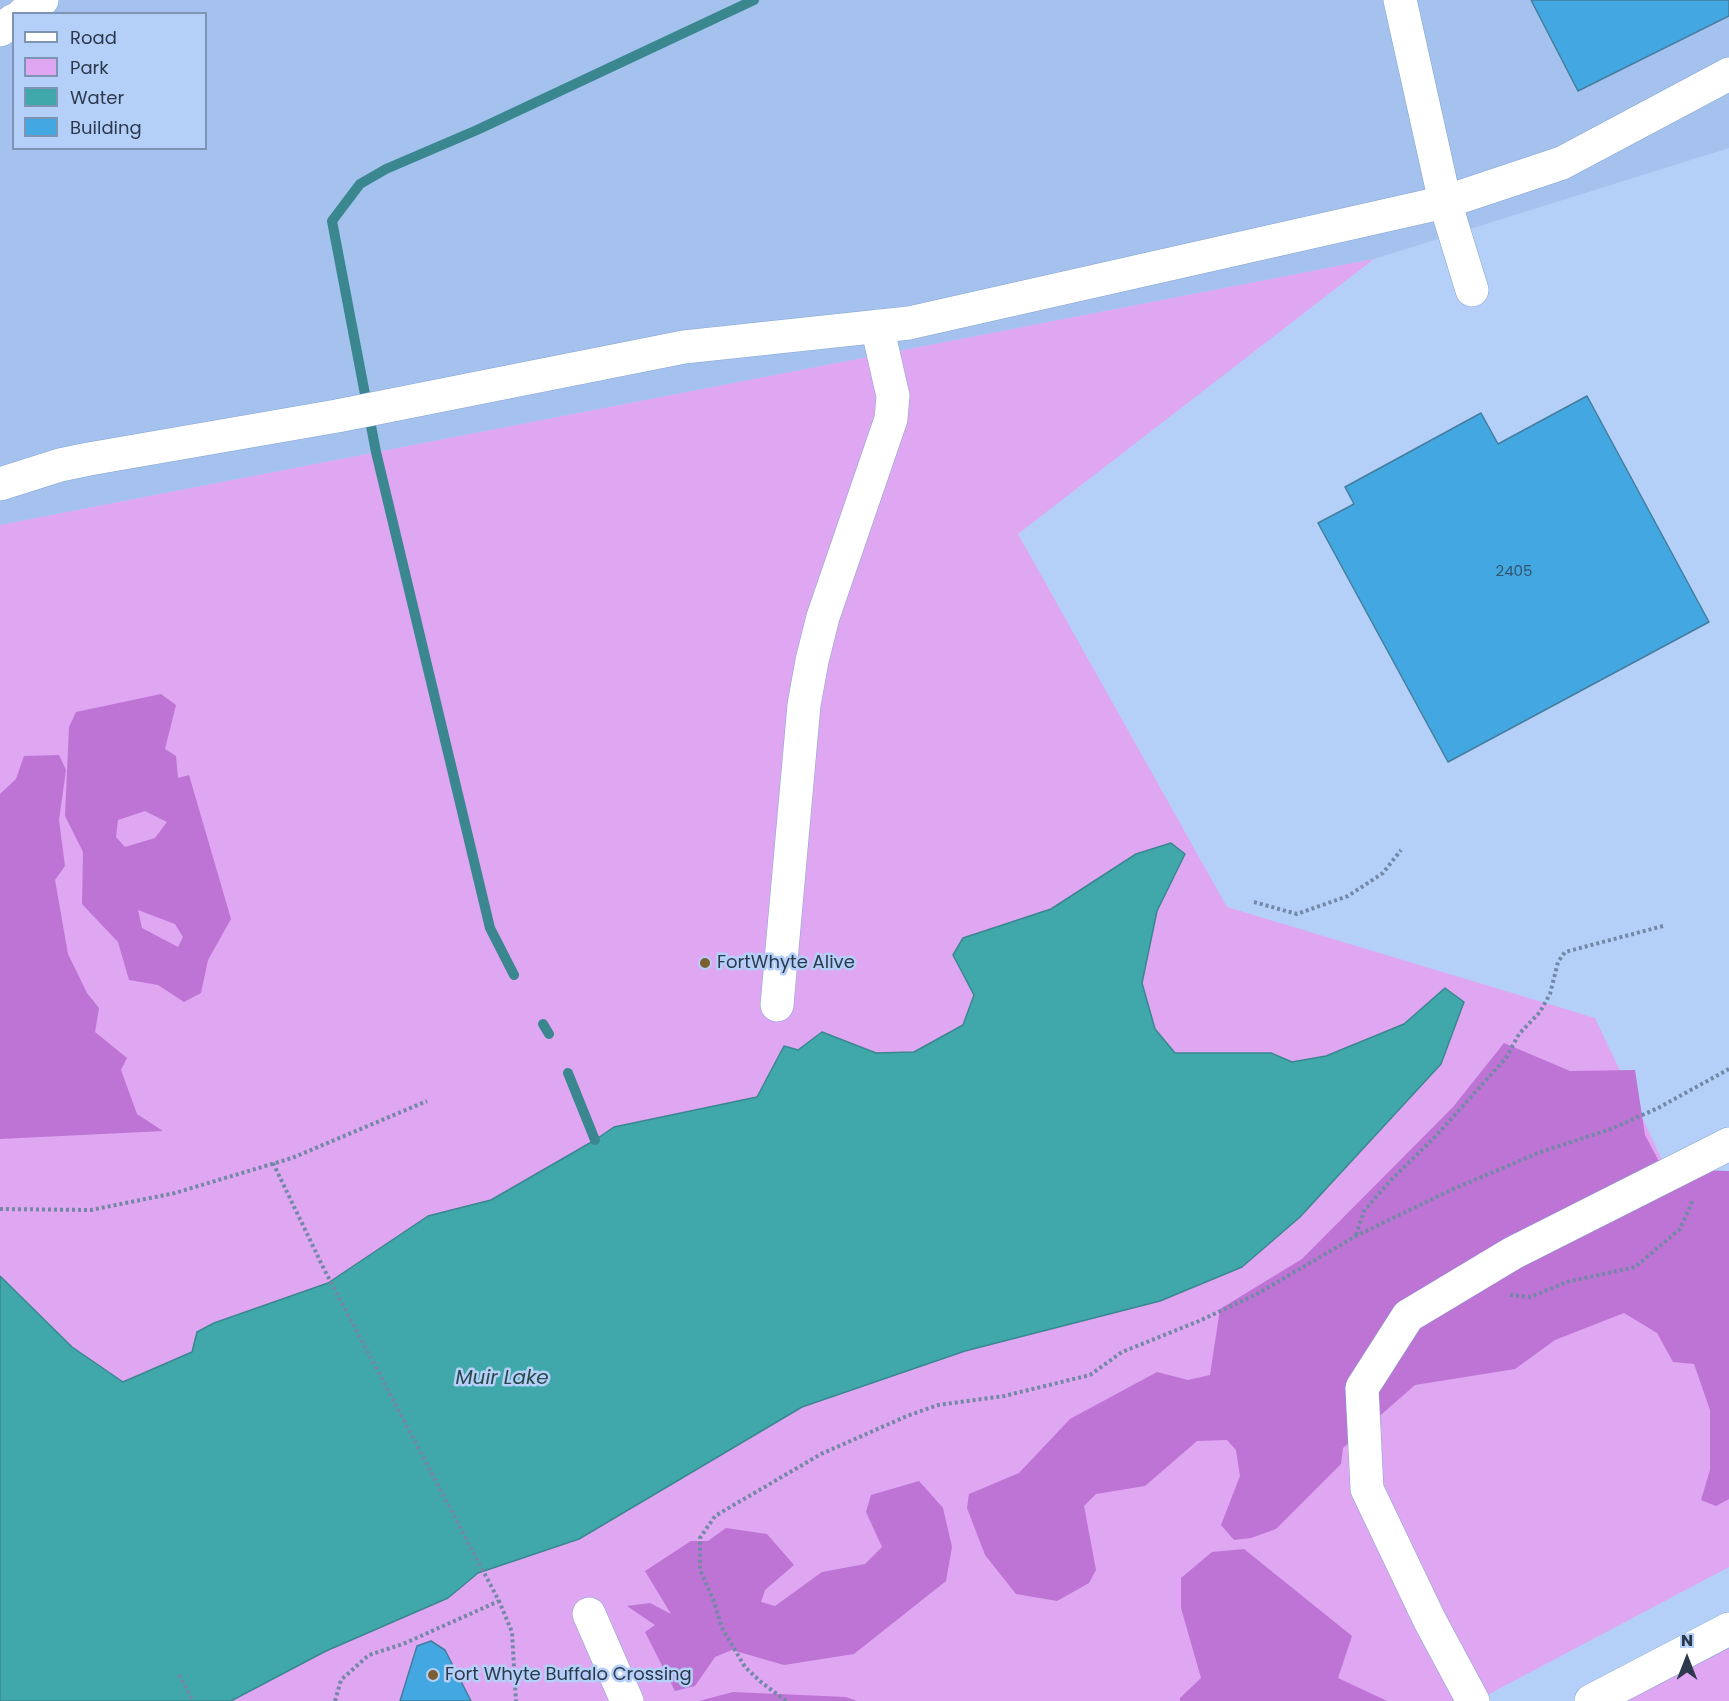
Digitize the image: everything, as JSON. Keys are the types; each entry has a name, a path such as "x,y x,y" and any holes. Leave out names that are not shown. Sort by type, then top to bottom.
{"main road":[{"path":"26,12 42,0"},
{"path":"1400,0 1445,202 1472,290"},
{"path":"0,484 60,465 89,459 347,414 684,347 909,322 1445,202 1563,163 1729,74"},
{"path":"777,1005 804,705 812,661 823,617 891,419 893,396 878,326"},
{"path":"1473,1701 1430,1621 1367,1489 1362,1388 1408,1316 1513,1253 1729,1144"},
{"path":"589,1614 627,1701"},
{"path":"1591,1701 1729,1629"}],"path":[{"path":"1254,902 1297,914 1348,896 1383,873 1401,850"},
{"path":"1356,1236 1364,1211 1506,1058 1519,1034 1540,1012 1550,994 1558,962 1565,952 1663,926"},
{"path":"786,1701 745,1667 722,1628 713,1599 700,1570 700,1538 715,1516 821,1454 907,1416 938,1406 1004,1396 1090,1375 1122,1352 1199,1321 1257,1294 1356,1236 1451,1190 1538,1153 1658,1108 1729,1069"},
{"path":"0,1209 91,1210 175,1193 292,1158 427,1101"},
{"path":"1473,1277 1508,1295 1530,1297 1567,1282 1635,1267 1680,1229 1693,1201 1697,1160"},
{"path":"273,1163 324,1269 499,1601 512,1632 516,1701"},
{"path":"335,1701 341,1680 369,1655 403,1644 499,1601"},
{"path":"179,1675 193,1701"}],"shaded area":[{"path":"0,0 1729,0 1729,148 1374,259 0,525"},
{"path":"161,694 176,705 165,749 176,756 178,778 189,775 231,919 208,960 201,993 184,1002 158,985 129,980 118,942 82,904 83,852 65,816 69,727 76,712","holes":["145,811 167,822 155,838 125,847 116,837 118,820","138,910 175,924 183,937 178,947 142,928"]},
{"path":"59,755 66,770 59,820 65,866 55,880 68,954 87,993 99,1008 95,1032 127,1058 121,1070 137,1114 163,1131 0,1139 0,794 16,779 24,756"},
{"path":"1504,1043 1570,1071 1635,1070 1645,1135 1663,1169 1729,1171 1729,1499 1716,1506 1701,1500 1710,1470 1710,1410 1694,1364 1673,1362 1657,1333 1624,1313 1555,1340 1515,1369 1415,1385 1343,1448 1341,1464 1276,1529 1251,1538 1234,1540 1221,1525 1240,1476 1236,1450 1227,1440 1197,1441 1145,1486 1096,1494 1084,1506 1096,1570 1089,1583 1057,1601 1016,1594 985,1555 967,1508 969,1494 1019,1473 1070,1419 1157,1372 1188,1380 1210,1375 1220,1309 1302,1259 1453,1107"},
{"path":"919,1481 943,1508 952,1547 946,1581 854,1654 784,1665 732,1650 715,1657 695,1686 675,1691 645,1632 655,1625 627,1606 650,1603 671,1614 645,1571 691,1541 708,1541 726,1528 767,1534 794,1565 765,1590 761,1602 775,1606 822,1572 865,1564 882,1547 866,1512 871,1495"},
{"path":"1244,1549 1352,1636 1338,1678 1387,1701 1180,1701 1180,1698 1201,1678 1181,1608 1181,1578 1212,1552"},
{"path":"733,1692 846,1697 857,1701 699,1701"}],"green space":[{"name":"FortWhyte Alive","path":"1374,259 1018,534 1227,907 1595,1018 1729,1301 1729,1567 1476,1701 0,1701 0,525"},
{"path":"1729,1629 1729,1701 1591,1701"}],"water":[{"name":"Muir Lake","path":"1171,843 1185,854 1157,911 1142,983 1155,1029 1175,1053 1271,1053 1292,1062 1326,1056 1404,1024 1445,988 1464,1002 1441,1064 1300,1217 1242,1267 1160,1301 965,1351 802,1407 579,1539 478,1573 448,1598 326,1651 231,1701 0,1701 0,1276 72,1347 123,1382 192,1352 197,1332 214,1323 328,1283 428,1216 491,1200 614,1127 757,1097 784,1046 798,1050 822,1032 876,1053 914,1052 963,1025 974,995 953,955 963,938 1051,909 1136,854"}],"building":[{"path":"1531,0 1729,0 1729,16 1578,91"},
{"path":"1587,396 1709,622 1448,762 1318,523 1354,504 1345,487 1481,413 1498,444"},
{"name":"Fort Whyte Buffalo Crossing","path":"431,1641 445,1650 471,1701 400,1701 417,1646"}],"waterway":[{"path":"514,975 490,928 376,452 332,221 360,184 386,169 477,130 754,0"},
{"path":"543,1024 549,1034"},
{"path":"568,1073 595,1140"}],"place":[{"name":"FortWhyte Alive","path":"705,963"},
{"name":"Fort Whyte Buffalo Crossing","path":"433,1675"}]}
